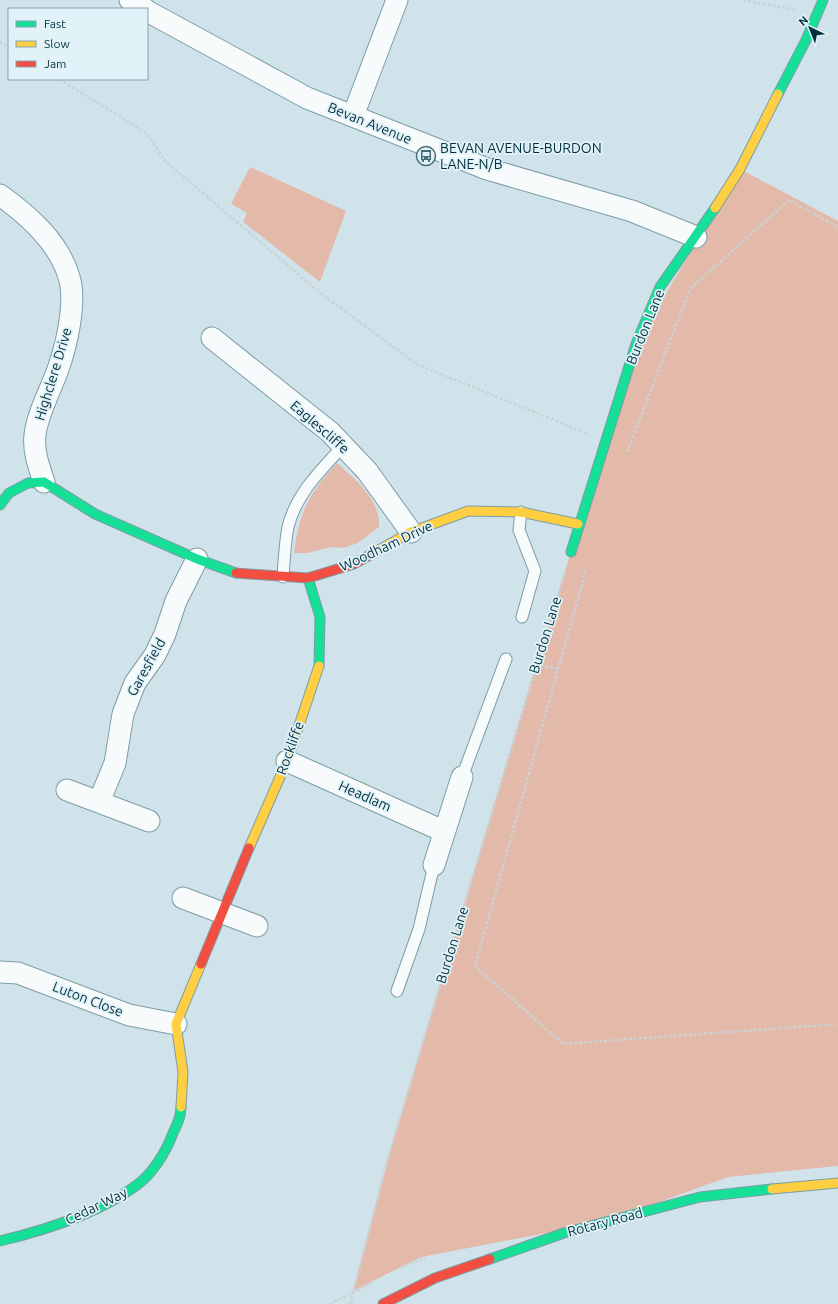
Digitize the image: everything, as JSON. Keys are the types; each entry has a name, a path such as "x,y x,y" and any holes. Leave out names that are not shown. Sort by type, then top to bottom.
{"street":[{"name":"Bevan Avenue","path":"130,0 143,8"},
{"path":"353,116 397,0"},
{"name":"Burdon Lane","path":"570,552 636,344 660,287 696,237 740,169 806,40 823,0"},
{"name":"Bevan Avenue","path":"148,11 307,98 487,169 632,211 696,237"},
{"name":"Highclere Drive","path":"0,195 35,223 58,253 69,277 69,329 58,370 35,435 36,461 44,482"},
{"name":"Eaglescliffe","path":"212,338 330,432 367,471 411,532"},
{"path":"0,505 9,493 28,483 44,482"},
{"name":"Woodham Drive","path":"44,482 95,514 197,559 239,574 308,578 354,564 411,532 468,511 521,512 578,524"},
{"name":"Garesfield","path":"99,802 115,763 123,714 135,683 155,655 165,634 176,601 197,559"},
{"name":"Rockliffe","path":"222,912 287,761 319,666 320,617 308,578"},
{"name":"Headlam","path":"287,761 443,831"},
{"path":"434,865 443,831 462,776"},
{"path":"67,790 149,821"},
{"path":"183,898 257,926"},
{"path":"176,1024 222,912"},
{"name":"Luton Close","path":"0,972 18,973 128,1015 176,1024"},
{"name":"Cedar Way","path":"0,1242 45,1230 111,1201 138,1184 156,1164 168,1147 181,1114 183,1072 176,1024"},
{"name":"Rotary Road","path":"383,1304 435,1278 564,1233 700,1197 804,1185 838,1183"}],"lane":[{"path":"283,577 288,529 295,507 303,493 343,446"},
{"path":"521,512 519,530 536,571 522,616"},
{"path":"462,776 506,660"},
{"path":"397,991 419,929 434,865"}],"path":[{"path":"743,0 817,14"},
{"path":"61,80 148,134 165,161 323,295 416,364 605,441"},
{"path":"625,458 690,289 789,200 838,227"},
{"name":"Burdon Lane","path":"350,1304 390,1151 570,552"},
{"path":"588,562 475,966 563,1044 838,1024"},
{"path":"536,664 558,670"}],"shaded area":[{"path":"250,167 346,211 320,282 243,222 247,213 231,204"},
{"path":"740,169 838,221 838,1166 728,1177 604,1222 421,1257 353,1291 390,1151 536,664 636,344"},
{"path":"337,463 366,491 376,508 379,517 379,527 358,543 343,548 331,547 308,553 294,553 302,514 312,494"}],"traffic: fast":[{"path":"778,94 806,40 823,0"},
{"path":"571,552 636,344 660,287 715,208"},
{"path":"0,505 9,493 28,483 44,482 95,514 197,559 236,573"},
{"path":"308,578 320,617 319,666"},
{"path":"0,1241 35,1232 89,1213 137,1185 154,1168 163,1155 178,1121 181,1107"},
{"path":"490,1259 564,1233 700,1197 772,1189"}],"traffic: slow":[{"path":"715,208 740,169 778,94"},
{"path":"368,556 411,532 468,511 521,512 578,524"},
{"path":"249,848 287,761 319,666"},
{"path":"181,1107 183,1072 176,1024 201,964"},
{"path":"772,1189 838,1183"}],"traffic: jam":[{"path":"236,573 308,578 354,564 368,556"},
{"path":"201,964 249,848"},
{"path":"383,1304 435,1278 490,1259"}],"place":[{"name":"BEVAN AVENUE-BURDON LANE-N/B","path":"426,156"}]}
